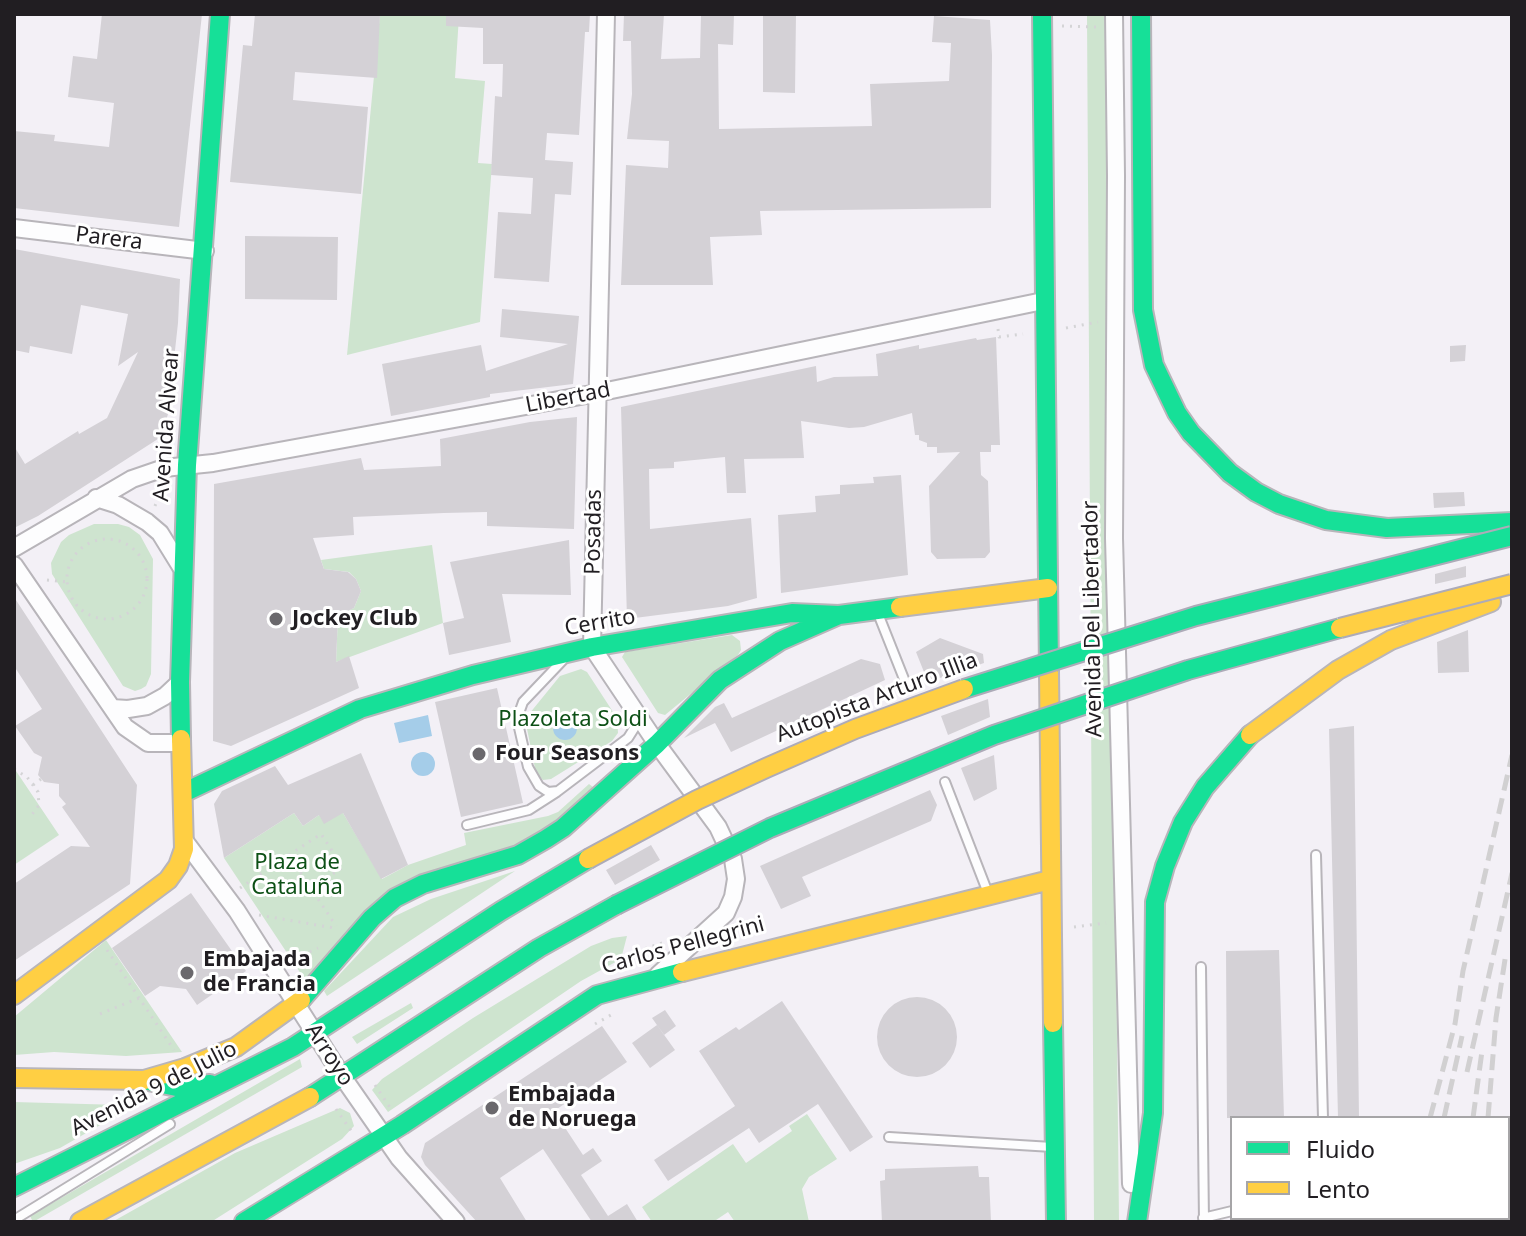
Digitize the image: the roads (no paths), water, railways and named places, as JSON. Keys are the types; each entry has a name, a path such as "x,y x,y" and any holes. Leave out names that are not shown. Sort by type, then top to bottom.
{"main road":[{"name":"Avenida Alvear","path":"184,840 180,682 187,465 220,14"},
{"path":"1141,14 1143,310 1154,365 1177,413 1191,433 1230,473 1256,492 1301,513 1326,520 1387,528 1512,522"},
{"name":"Avenida Del Libertador","path":"1042,20 1056,1222"},
{"name":"Autopista Arturo Illia","path":"315,1034 501,911 588,859 697,800 855,729 1069,653 1196,616 1512,536"},
{"path":"80,1222 342,1076 539,948 616,905 770,828 994,735 1203,666 1512,584"},
{"name":"Cerrito","path":"183,793 360,709 473,675 592,647 792,613 839,615 1048,588"},
{"path":"1134,1222 1153,1113 1154,929 1160,880 1183,822 1222,766 1255,730 1338,670 1391,640 1462,611 1512,595"},
{"name":"Avenida 9 de Julio","path":"14,1078 144,1080 185,1068 236,1047 297,1005 384,906 423,884 530,850 563,828 657,744 697,701 739,666 780,641 839,615"},
{"path":"14,995 168,880 181,857 184,840"},
{"name":"Carlos Pellegrini","path":"244,1222 383,1136 597,995 658,975 1050,880"},
{"name":"Avenida 9 de Julio","path":"14,1187 315,1034"},
{"path":"144,1080 181,1088 220,1082"}],"street":[{"name":"Posadas","path":"592,647 606,14"},
{"name":"Avenida Del Libertador","path":"1114,14 1114,538 1134,1222"},
{"name":"Parera","path":"14,228 205,251"},
{"name":"Libertad","path":"14,548 96,498 147,473 597,393 1043,301"},
{"path":"96,498 118,505 147,522 160,533 183,571"},
{"path":"14,565 125,727 140,740 157,745 181,743"},
{"path":"592,647 725,838 733,859 736,879 726,913 658,975"},
{"path":"112,708 147,706 165,696 180,682"},
{"name":"Arroyo","path":"184,840 237,911 383,1136 456,1222"}],"lane":[{"path":"877,611 906,684"},
{"path":"558,791 548,792 533,778 517,719 523,702 571,652"},
{"path":"467,825 529,810 628,738 640,718"},
{"path":"945,782 988,894"},
{"path":"1316,855 1323,1116"},
{"path":"1201,967 1204,1220 1230,1212"},
{"path":"14,1220 169,1125 220,1082"},
{"path":"889,1137 1055,1148"}],"water":[{"path":"428,715 432,736 399,743 394,723"},
{"path":"565,716 573,720 577,728 573,736 565,740 557,736 553,728 557,720"},
{"path":"423,752 434,759 435,764 428,775 423,776 412,769 411,764 418,753"}],"railway":[{"path":"1431,1116 1455,1024 1463,971 1512,755"},
{"path":"1467,1072 1512,873"},
{"path":"1488,1116 1496,1018 1506,953"},
{"path":"1444,1116 1462,1036"},
{"path":"1473,1116 1482,1051"}],"place":[{"name":"Jockey Club","path":"276,619"},
{"name":"Four Seasons","path":"479,754"},
{"name":"Embajada de Francia","path":"187,973"},
{"name":"Embajada de Noruega","path":"492,1108"}],"park label":[{"name":"Plazoleta Soldi","path":"573,720"},
{"name":"Plaza de Cataluña","path":"297,876"}]}
